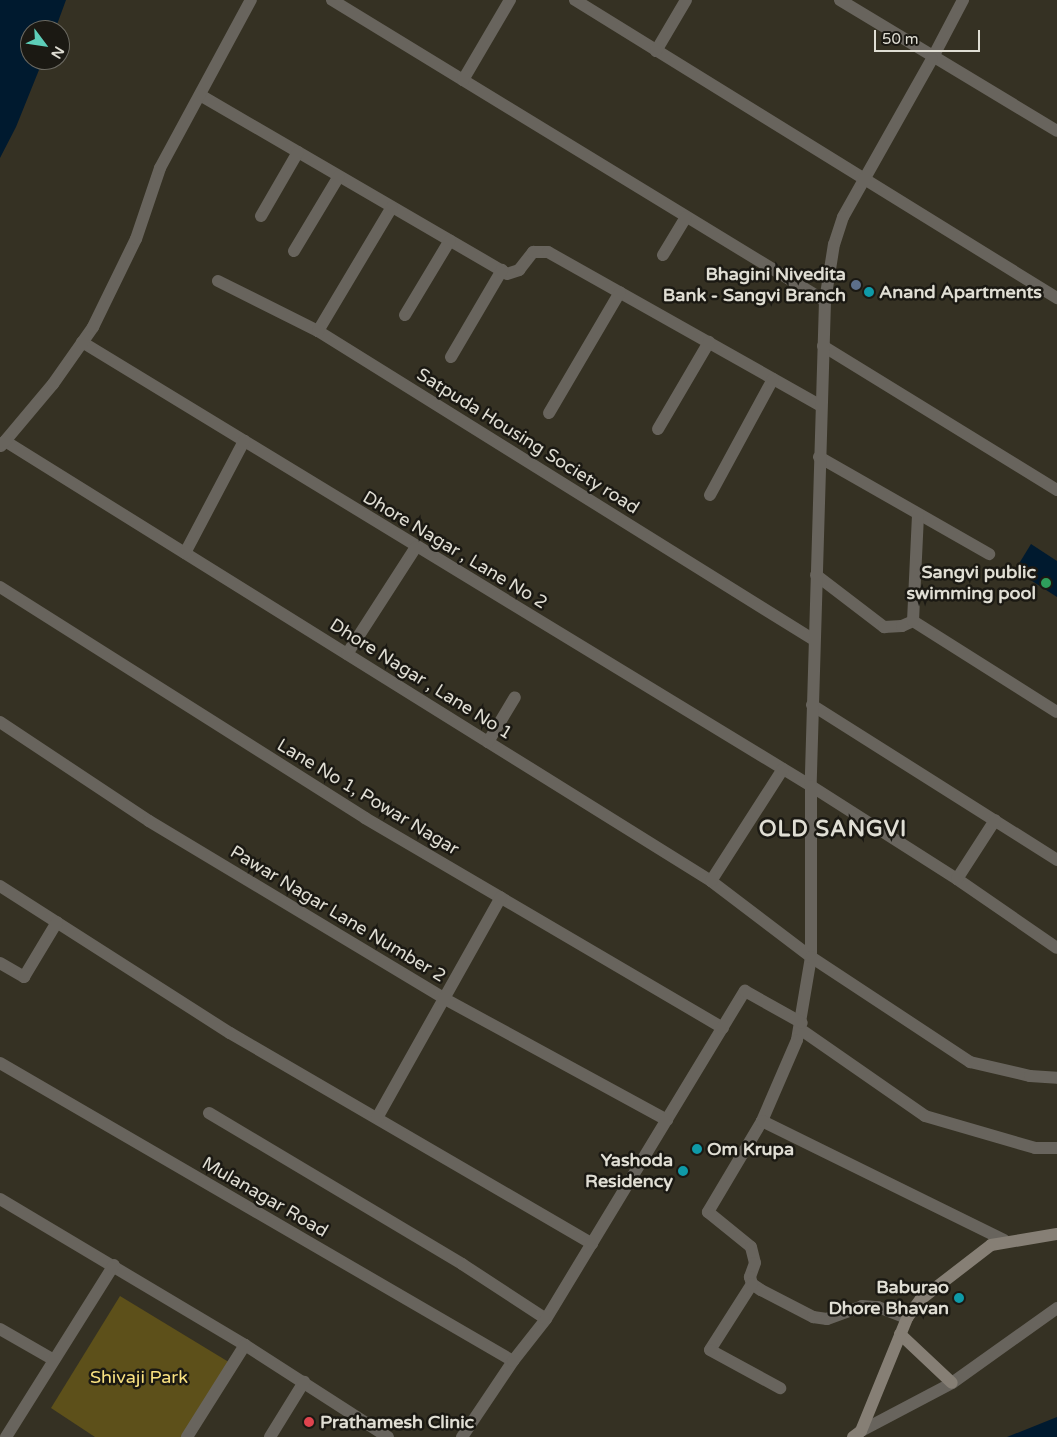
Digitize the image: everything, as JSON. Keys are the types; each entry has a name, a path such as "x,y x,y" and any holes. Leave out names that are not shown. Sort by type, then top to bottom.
{"main road":[{"path":"857,1434 907,1318 921,1299 980,1252 1004,1240 1057,1234"},
{"path":"900,1334 952,1383"}],"street":[{"path":"2,444 53,384 82,342 116,285 136,239 160,168 251,0"},
{"path":"332,0 825,301"},
{"path":"463,80 510,0"},
{"path":"575,0 1057,298"},
{"path":"656,51 686,0"},
{"path":"840,0 932,58 1057,132"},
{"path":"907,1318 878,1307 862,1306 837,1317 813,1317 752,1284 750,1277 755,1255 751,1247 708,1212 762,1121 801,1026 811,958 810,786 819,457 825,301 834,244 843,217 932,58 962,0"},
{"path":"200,95 502,270 513,274 533,252 548,252 821,406"},
{"path":"261,216 298,152"},
{"path":"294,252 339,176"},
{"path":"318,331 392,207"},
{"path":"663,255 686,217"},
{"path":"405,315 450,240"},
{"path":"451,357 502,270"},
{"name":"Satpuda Housing Society road","path":"218,281 318,331 814,640"},
{"path":"549,414 620,292"},
{"name":"Dhore Nagar , Lane No 2","path":"82,342 783,769 957,879 1057,948"},
{"path":"658,429 708,342"},
{"path":"823,346 1057,490"},
{"path":"710,495 774,379"},
{"path":"185,553 244,441"},
{"name":"Dhore Nagar , Lane No 1","path":"2,444 185,553 711,881 811,958 970,1062 1030,1076 1057,1078"},
{"path":"819,457 989,554"},
{"path":"913,621 918,514"},
{"path":"347,654 416,547"},
{"path":"816,575 884,627 902,626 913,621"},
{"name":"Lane No 1, Powar Nagar","path":"0,587 365,818 722,1028"},
{"path":"913,621 1057,712"},
{"path":"488,742 516,697"},
{"path":"812,704 1057,860"},
{"name":"Pawar Nagar Lane Number 2","path":"0,722 148,821 445,999 667,1120"},
{"path":"711,881 783,769"},
{"path":"957,879 995,820"},
{"path":"0,886 230,1033 592,1244"},
{"path":"377,1118 502,897"},
{"path":"0,963 24,976 57,922"},
{"path":"462,1437 513,1361 546,1319 745,991 801,1026 925,1116 1036,1148 1057,1148"},
{"name":"Mulanagar Road","path":"0,1063 513,1361"},
{"path":"209,1113 462,1264 546,1319"},
{"path":"762,1121 1004,1240"},
{"path":"0,1199 114,1265 245,1345 388,1437"},
{"path":"6,1437 114,1265"},
{"path":"752,1284 710,1350 780,1388"},
{"path":"857,1434 952,1383 1057,1308"},
{"path":"0,1329 54,1360"},
{"path":"187,1437 245,1345"},
{"path":"270,1437 304,1382"}],"green space":[{"name":"Shivaji Park","path":"120,1296 232,1364 184,1437 95,1437 51,1408"}],"water":[{"path":"0,0 66,0 59,20 20,20 20,70 39,70 16,127 0,158"},
{"name":"Sangvi public swimming pool","path":"1031,544 1057,561 1057,597 1015,570"},
{"path":"1057,1417 1057,1437 1007,1437"}],"place":[{"name":"Bhagini Nivedita Bank - Sangvi Branch","path":"856,285"},
{"name":"Anand Apartments","path":"869,292"},
{"name":"Sangvi public swimming pool","path":"1046,583"},
{"name":"Om Krupa","path":"697,1149"},
{"name":"Yashoda Residency","path":"683,1171"},
{"name":"Baburao Dhore Bhavan","path":"959,1298"},
{"name":"Prathamesh Clinic","path":"309,1422"}],"district":[{"name":"OLD SANGVI","path":"833,830"}]}
